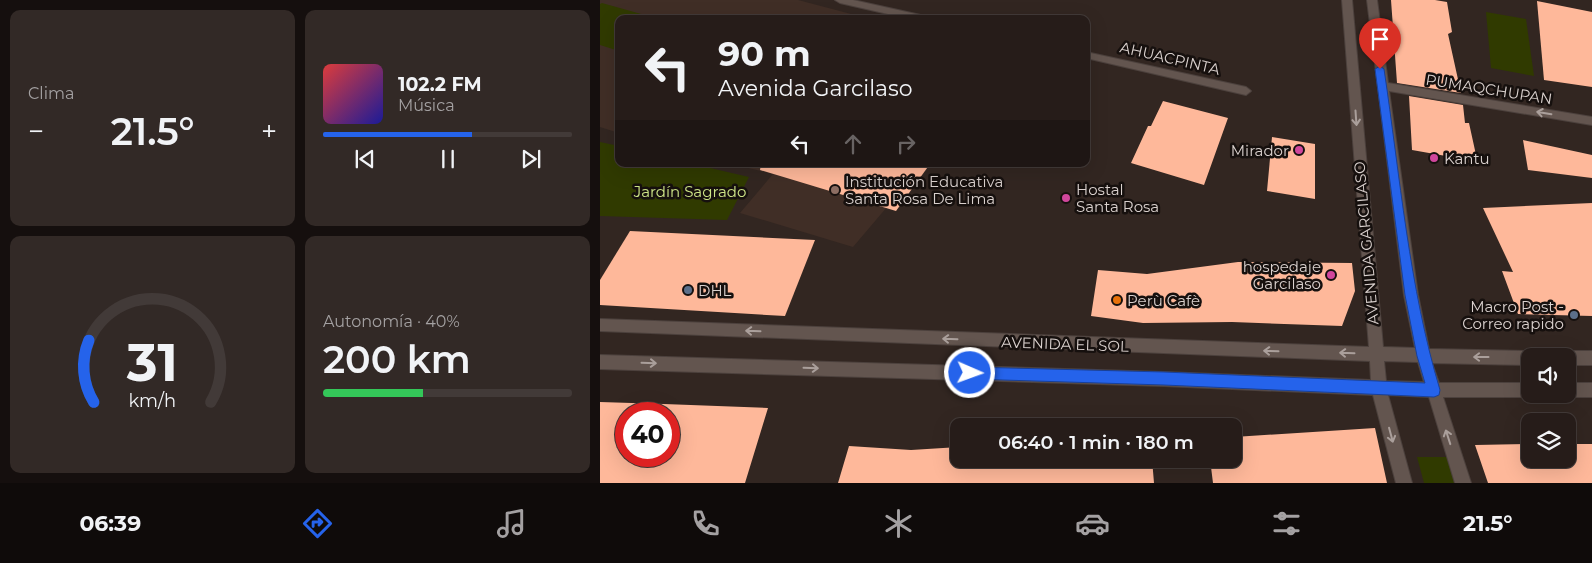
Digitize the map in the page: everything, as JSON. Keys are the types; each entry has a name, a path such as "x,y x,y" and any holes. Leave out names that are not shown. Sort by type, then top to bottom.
{"street":[{"path":"840,0 906,15"},
{"name":"AVENIDA GARCILASO","path":"1348,0 1375,354 1379,388 1404,483"},
{"path":"1372,0 1411,295 1424,356 1463,483"},
{"name":"AHUACPINTA","path":"1090,56 1246,91"},
{"name":"PUMAQCHUPAN","path":"1382,86 1592,121"},
{"name":"AVENIDA EL SOL","path":"600,325 1069,344 1521,358"},
{"path":"1576,358 1592,358"},
{"name":"AVENIDA EL SOL","path":"600,362 1164,379 1434,390 1521,390"},
{"path":"1576,390 1592,390"}],"shaded area":[{"path":"600,0 798,0 855,15 615,15 615,132 600,127"},
{"name":"Institución Educativa Santa Rosa De Lima","path":"744,167 927,167 896,211 887,207 853,247 740,213 773,174"}],"green space":[{"path":"600,4 645,15 615,15 615,50 600,45"},
{"path":"1486,12 1526,19 1534,76 1491,68"},
{"name":"Jardín Sagrado","path":"600,142 615,145 615,167 706,167 749,177 727,220 600,216"},
{"path":"1417,457 1447,457 1455,483 1424,483"}],"building":[{"path":"1391,0 1435,0 1447,2 1452,32 1448,34 1461,93 1397,83"},
{"path":"1537,1 1592,12 1592,87 1544,80"},
{"path":"1409,96 1463,105 1465,123 1469,123 1478,164 1447,160 1446,156 1412,150"},
{"path":"1163,101 1228,118 1204,185 1131,163 1148,126 1151,126"},
{"path":"1272,137 1315,144 1315,199 1267,191"},
{"path":"1523,140 1592,155 1592,178 1528,170"},
{"path":"760,167 928,167 896,211 760,170"},
{"path":"1592,203 1592,316 1518,314 1502,271 1513,272 1483,208"},
{"path":"630,231 815,240 785,316 600,305 600,280"},
{"path":"1238,262 1352,263 1355,291 1342,326 1232,322 1143,323 1091,316 1098,270 1147,274"},
{"path":"600,402 615,403 615,467 680,467 680,405 768,408 745,483 600,483"},
{"path":"1375,428 1387,483 1213,483 1211,468 1242,468 1242,436"},
{"path":"1521,444 1521,468 1576,468 1576,444 1592,444 1592,483 1488,483 1475,445"},
{"path":"849,446 911,450 950,448 950,468 1153,468 1154,483 838,483"}],"place":[{"name":"Mirador","path":"1299,150"},
{"name":"Kantu","path":"1434,158"},
{"name":"Institución Educativa Santa Rosa De Lima","path":"835,190"},
{"name":"Hostal Santa Rosa","path":"1066,198"},
{"name":"hospedaje Garcilaso","path":"1331,275"},
{"name":"DHL","path":"688,290"},
{"name":"Perù Cafè","path":"1117,300"},
{"name":"Macro Post - Correo rapido","path":"1574,315"}],"route":[{"path":"970,373 1434,390 1424,356 1411,295 1380,69"}]}
